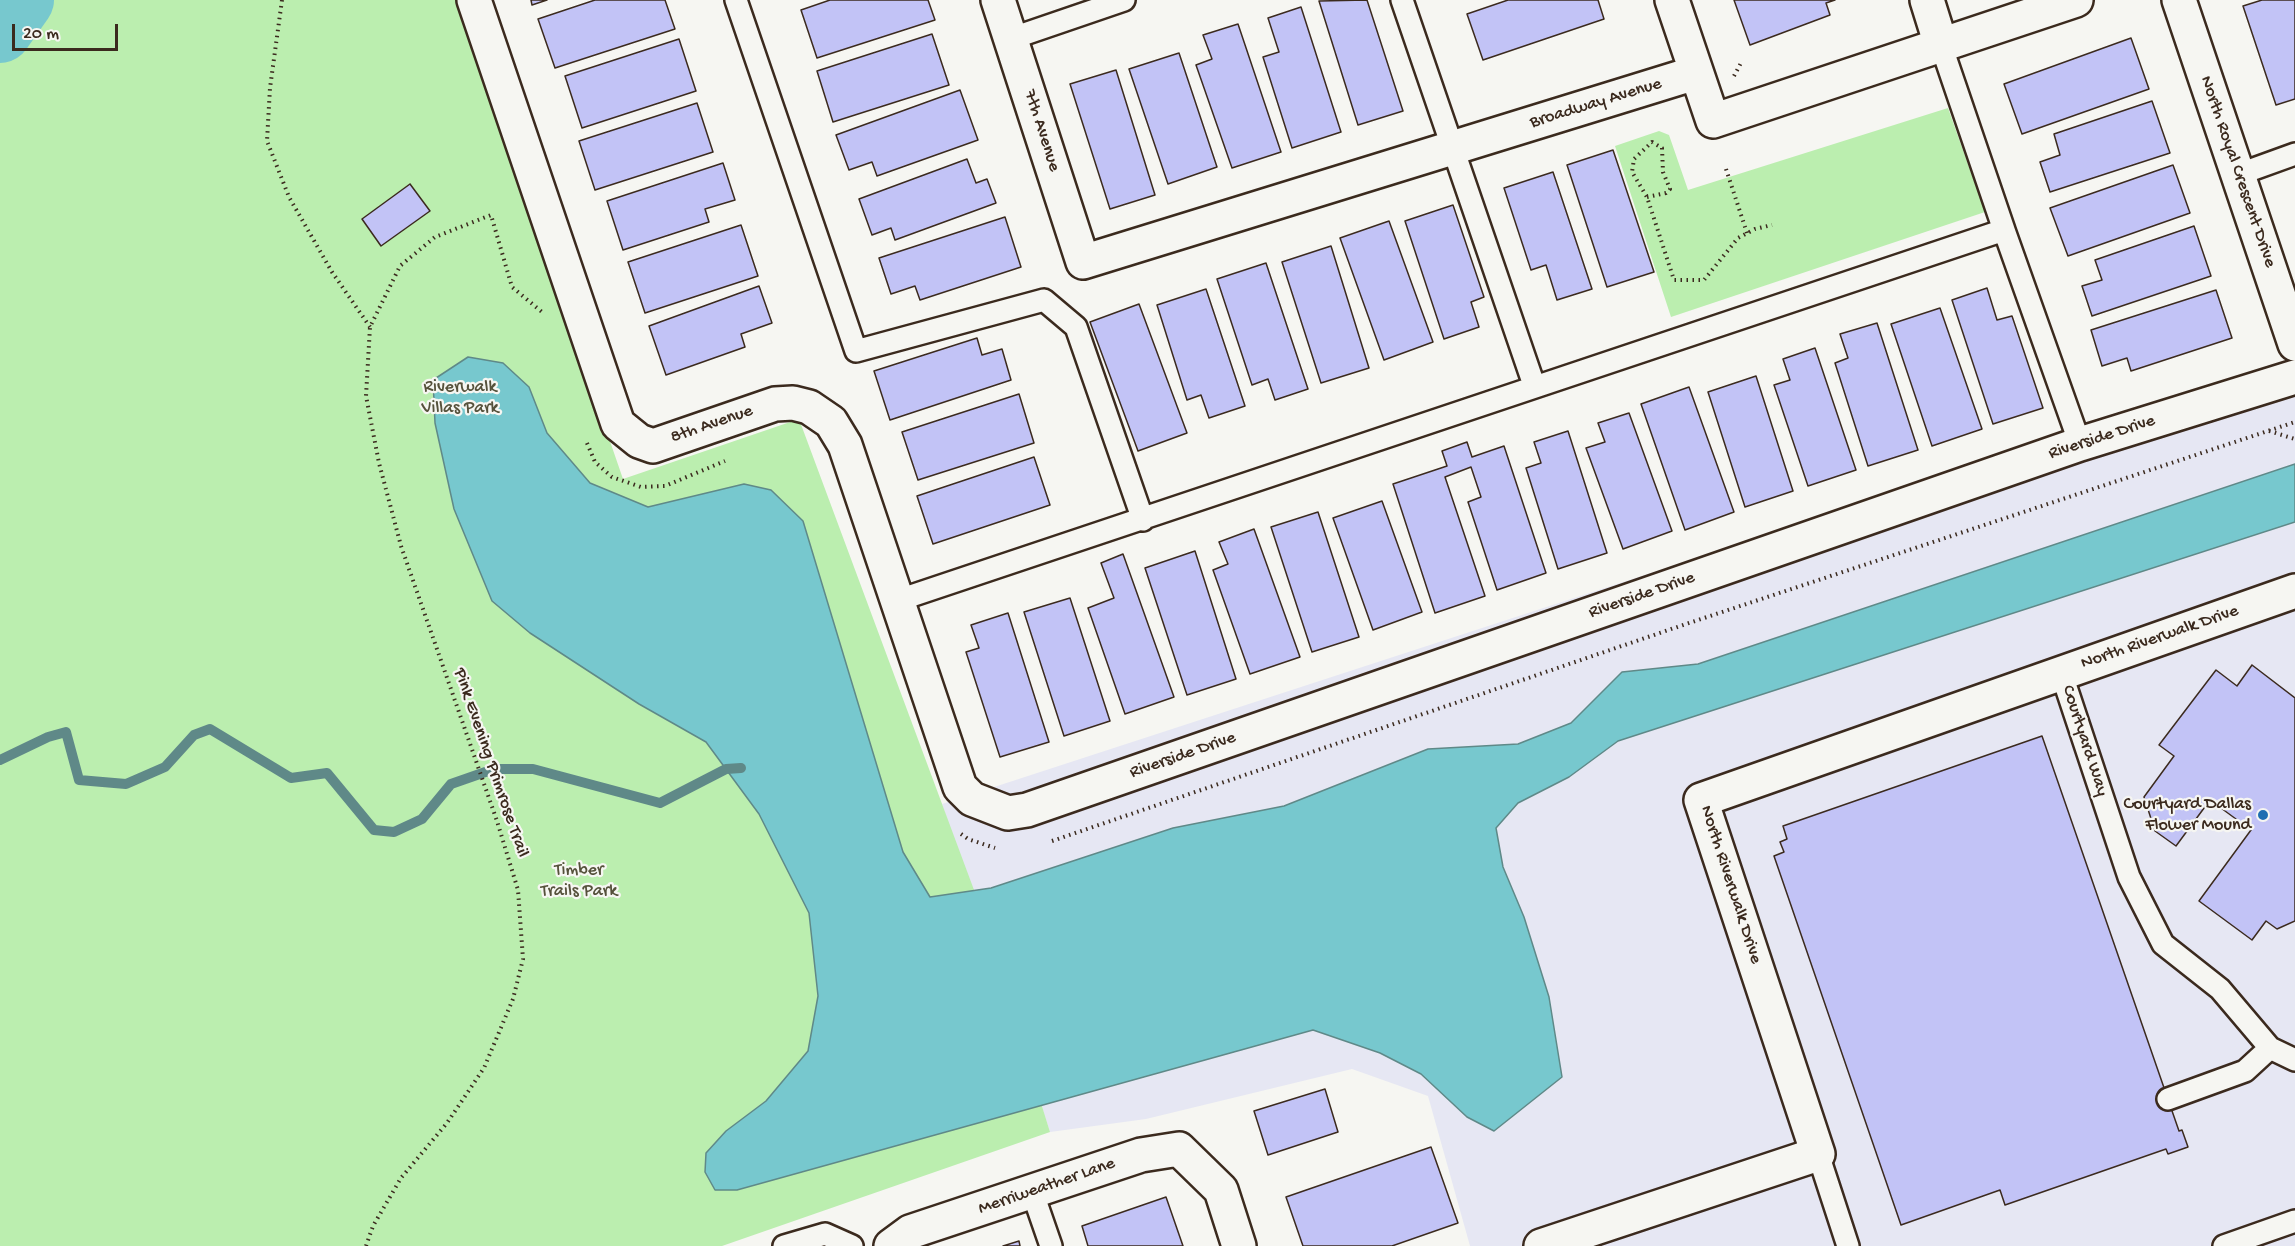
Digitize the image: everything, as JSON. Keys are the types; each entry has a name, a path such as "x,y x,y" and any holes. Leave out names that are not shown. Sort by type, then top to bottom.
{"street":[{"name":"8th Avenue","path":"474,0 618,424 639,441 652,446 775,404 793,403 821,413 839,433 845,445 960,787 972,799 990,808"},
{"name":"7th Avenue","path":"998,0 1083,262"},
{"path":"1672,0 1713,121 2076,0"},
{"path":"1927,0 1941,45"},
{"name":"North Royal Crescent Drive","path":"2179,0 2295,344"},
{"name":"Broadway Avenue","path":"1083,262 1695,73"},
{"name":"Riverside Drive","path":"990,808 1008,813 1027,810 2080,444 2295,377"},
{"name":"North Riverwalk Drive","path":"1818,1154 1701,800 2295,591"},
{"name":"Merriweather Lane","path":"891,1246 910,1232 1141,1155 1179,1149 1221,1190 1239,1246"},
{"path":"1541,1246 1818,1154"}],"lane":[{"path":"736,0 856,351 1044,300 1076,327 1143,520"},
{"path":"1010,39 1124,0"},
{"path":"1402,0 1534,385"},
{"path":"1941,45 2080,444"},
{"path":"2237,175 2295,154"},
{"path":"899,600 1143,520 1534,385 2004,230"},
{"name":"Courtyard Way","path":"2061,672 2129,877 2163,944 2220,989 2270,1048 2295,1060"},
{"path":"2168,1099 2245,1071 2270,1048"},
{"path":"1818,1154 1848,1246"},
{"path":"1032,1191 1051,1246"},
{"path":"2224,1246 2295,1221"},
{"path":"784,1246 825,1233 852,1246"}],"path":[{"path":"282,0 270,88 267,141 289,197 332,272 370,327"},
{"path":"1647,197 1658,196 1670,189 1663,172 1662,148 1652,142 1634,159 1632,172 1647,197 1674,280 1704,280 1738,238 1772,225"},
{"path":"1726,169 1747,233"},
{"name":"Pink Evening Primrose Trail","path":"366,1246 373,1226 401,1178 447,1123 484,1068 513,999 523,958 518,890 489,797 401,546 379,464 366,396 370,327 400,266 435,237 491,215 512,287 544,314"},
{"path":"1050,842 1675,627 2295,422"},
{"path":"2268,431 2295,439"},
{"path":"582,434 595,462 612,477 640,487 665,486 727,460"},
{"path":"960,833 968,839 998,849"}],"shaded area":[{"path":"2295,357 2295,1246 1470,1246 1428,1096 1352,1069 1146,1119 1050,1132 942,804 2243,380"}],"green space":[{"name":"Timber Trails Park","path":"0,0 458,0 623,479 799,419 977,898 1050,1132 722,1246 0,1246"},
{"path":"1948,108 1985,212 1671,317 1615,146 1659,131 1669,135 1688,190"}],"water":[{"path":"468,357 503,363 529,387 547,433 590,483 648,507 744,484 771,490 803,521 903,852 930,897 991,888 1173,828 1284,806 1428,749 1518,744 1571,723 1622,672 1698,664 2295,464 2295,522 1618,741 1569,777 1518,803 1496,828 1503,867 1524,917 1549,997 1562,1077 1494,1131 1467,1117 1421,1074 1380,1053 1313,1030 737,1190 715,1190 705,1172 706,1153 726,1131 766,1101 808,1051 818,996 809,913 759,814 706,742 639,704 530,633 492,601 454,509 435,423 433,380"}],"building":[{"path":"531,0 547,0 532,5"},
{"path":"595,0 665,0 675,29 555,68 538,19"},
{"path":"830,0 928,0 935,20 817,58 801,10"},
{"path":"1367,0 1403,111 1358,125 1319,1"},
{"path":"1508,0 1598,0 1604,19 1483,60 1467,14"},
{"path":"1734,0 1835,0 1826,3 1830,15 1750,45"},
{"path":"2262,0 2295,0 2295,99 2276,105 2243,6"},
{"path":"1301,7 1341,132 1292,148 1263,57 1279,52 1268,18"},
{"path":"1238,24 1281,152 1232,168 1196,65 1212,59 1203,35"},
{"path":"932,34 949,85 833,122 817,71"},
{"path":"2131,38 2149,89 2022,134 2004,84"},
{"path":"679,39 696,91 582,128 565,76"},
{"path":"1179,53 1217,167 1168,184 1129,69"},
{"path":"1116,70 1155,195 1110,209 1070,84"},
{"path":"960,90 978,140 877,176 872,162 849,170 836,135"},
{"path":"2152,101 2170,153 2050,192 2040,162 2060,155 2054,134"},
{"path":"697,103 713,152 595,190 579,141"},
{"path":"1613,150 1654,272 1607,287 1567,165"},
{"path":"967,159 976,183 987,179 996,203 895,240 891,228 872,235 859,199"},
{"path":"723,163 735,200 705,209 709,222 623,250 607,201"},
{"path":"2173,165 2190,213 2068,256 2050,208"},
{"path":"1553,172 1592,289 1557,300 1546,265 1531,270 1504,188"},
{"path":"410,184 430,211 381,246 362,219"},
{"path":"1453,205 1484,297 1471,302 1479,327 1444,339 1405,221"},
{"path":"1005,217 1021,267 920,300 915,286 891,294 879,258"},
{"path":"1389,221 1433,342 1384,360 1340,238"},
{"path":"741,225 758,276 645,313 628,262"},
{"path":"2194,226 2211,276 2092,316 2082,286 2102,280 2095,260"},
{"path":"1331,246 1369,368 1321,383 1282,262"},
{"path":"1266,263 1308,389 1275,400 1268,379 1252,385 1217,279"},
{"path":"759,286 772,323 741,334 745,347 666,375 649,326"},
{"path":"1987,288 1997,320 2012,316 2043,408 1993,424 1952,300"},
{"path":"1206,289 1245,406 1209,418 1201,395 1187,400 1157,305"},
{"path":"2216,290 2232,338 2131,371 2127,358 2102,366 2091,330"},
{"path":"1139,304 1187,433 1138,451 1090,322"},
{"path":"1940,308 1982,429 1932,446 1891,324"},
{"path":"1877,323 1918,450 1868,466 1835,363 1848,358 1840,334"},
{"path":"977,338 982,355 1002,349 1011,380 890,420 874,371"},
{"path":"1815,348 1856,470 1808,486 1774,385 1790,380 1783,359"},
{"path":"1756,376 1793,491 1745,507 1708,392"},
{"path":"1689,387 1734,512 1685,530 1641,404"},
{"path":"1019,394 1034,443 918,480 902,432"},
{"path":"1629,413 1672,531 1623,549 1586,448 1605,442 1598,423"},
{"path":"1568,431 1607,553 1558,569 1526,468 1541,463 1534,442"},
{"path":"1467,442 1472,457 1504,446 1546,573 1497,590 1468,502 1481,497 1471,467 1445,477 1485,596 1435,613 1393,484 1447,466 1442,451"},
{"path":"1034,457 1050,505 933,544 917,496"},
{"path":"1382,501 1422,612 1373,630 1333,518"},
{"path":"1318,512 1359,637 1312,652 1271,527"},
{"path":"1254,529 1300,657 1250,674 1213,570 1228,564 1219,542"},
{"path":"1195,551 1236,679 1187,695 1145,568"},
{"path":"1123,554 1174,697 1125,714 1088,608 1114,598 1101,563"},
{"path":"1070,598 1110,721 1064,736 1024,612"},
{"path":"1008,613 1049,742 1000,757 966,652 979,648 971,625"},
{"name":"Courtyard Dallas Flower Mound","path":"2252,665 2295,698 2295,921 2277,929 2266,921 2252,940 2199,901 2251,830 2210,800 2176,846 2155,831 2144,797 2174,756 2159,745 2216,670 2237,686"},
{"path":"2042,736 2179,1131 2182,1130 2188,1147 2168,1154 2166,1149 2005,1205 2000,1190 1901,1225 1774,856 1784,852 1780,842 1787,839 1783,826"},
{"path":"1325,1089 1338,1132 1268,1155 1254,1111"},
{"path":"1431,1147 1458,1223 1392,1246 1303,1246 1286,1197"},
{"path":"1166,1197 1183,1246 1088,1246 1082,1226"},
{"path":"1019,1241 1020,1246 1003,1246"}],"waterway":[{"path":"0,31 22,0"},
{"path":"0,760 48,737 66,732 79,780 126,784 165,767 194,735 210,729 291,778 327,773 374,830 394,832 422,819 451,784 494,769 533,769 660,803 726,769 741,768"}],"place":[{"name":"Courtyard Dallas Flower Mound","path":"2263,815"}],"park label":[{"name":"Riverwalk Villas Park","path":"460,398"}]}
